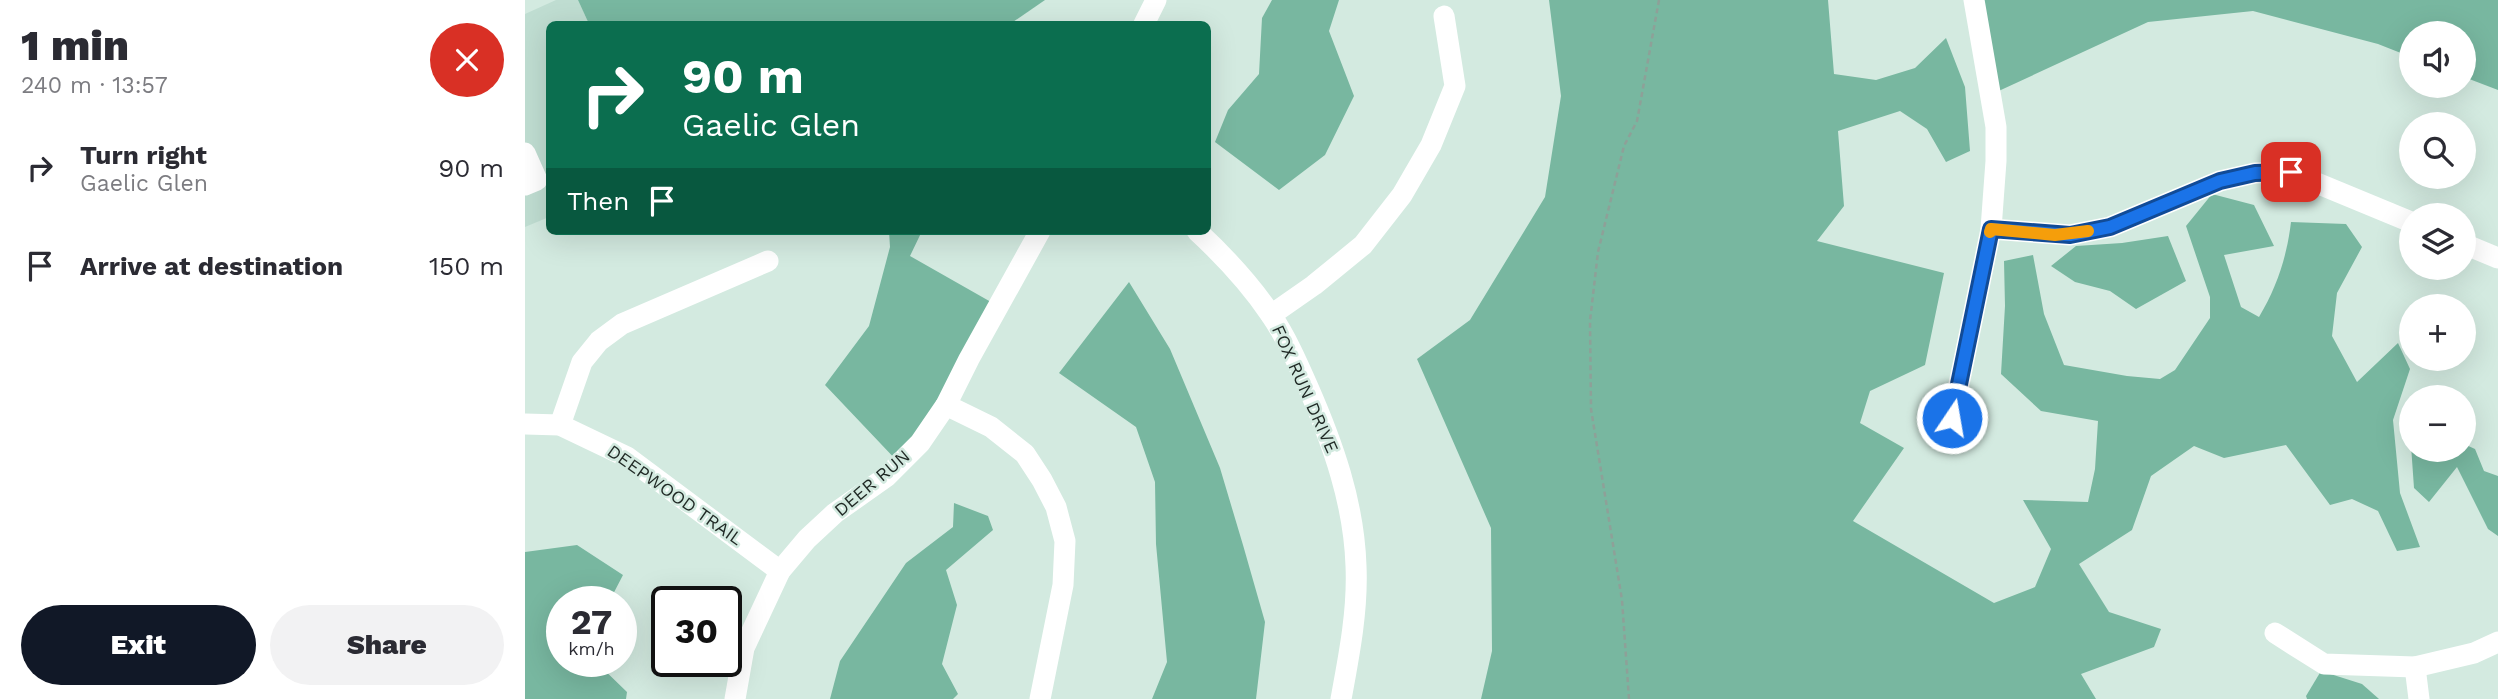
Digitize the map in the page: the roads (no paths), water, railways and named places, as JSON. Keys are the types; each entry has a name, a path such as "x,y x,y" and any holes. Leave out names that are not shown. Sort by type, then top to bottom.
{"street":[{"path":"1952,418 1991,229 1996,161 1996,127 1974,0"},
{"path":"1271,315 1314,285 1363,245 1402,195 1431,145 1455,86 1444,16"},
{"path":"525,153 537,180 525,185"},
{"path":"1991,229 2070,235 2110,227 2220,181 2291,172 2399,217"},
{"name":"DEER RUN","path":"735,699 744,648 780,571 807,539 835,513 886,477 920,443 946,405 1038,235"},
{"name":"FOX RUN DRIVE","path":"1201,235 1225,258 1271,315 1293,354 1331,439 1348,498 1356,567 1351,642 1341,699"},
{"path":"2476,249 2498,258"},
{"path":"560,425 582,362 599,341 622,324 768,261"},
{"path":"946,405 991,427 1025,454 1056,507 1065,541 1063,585 1040,699"},
{"name":"DEEPWOOD TRAIL","path":"525,424 560,425 627,457 780,571"},
{"path":"2275,633 2324,664 2415,667 2474,653 2498,642"},
{"path":"2415,667 2419,699"}]}
